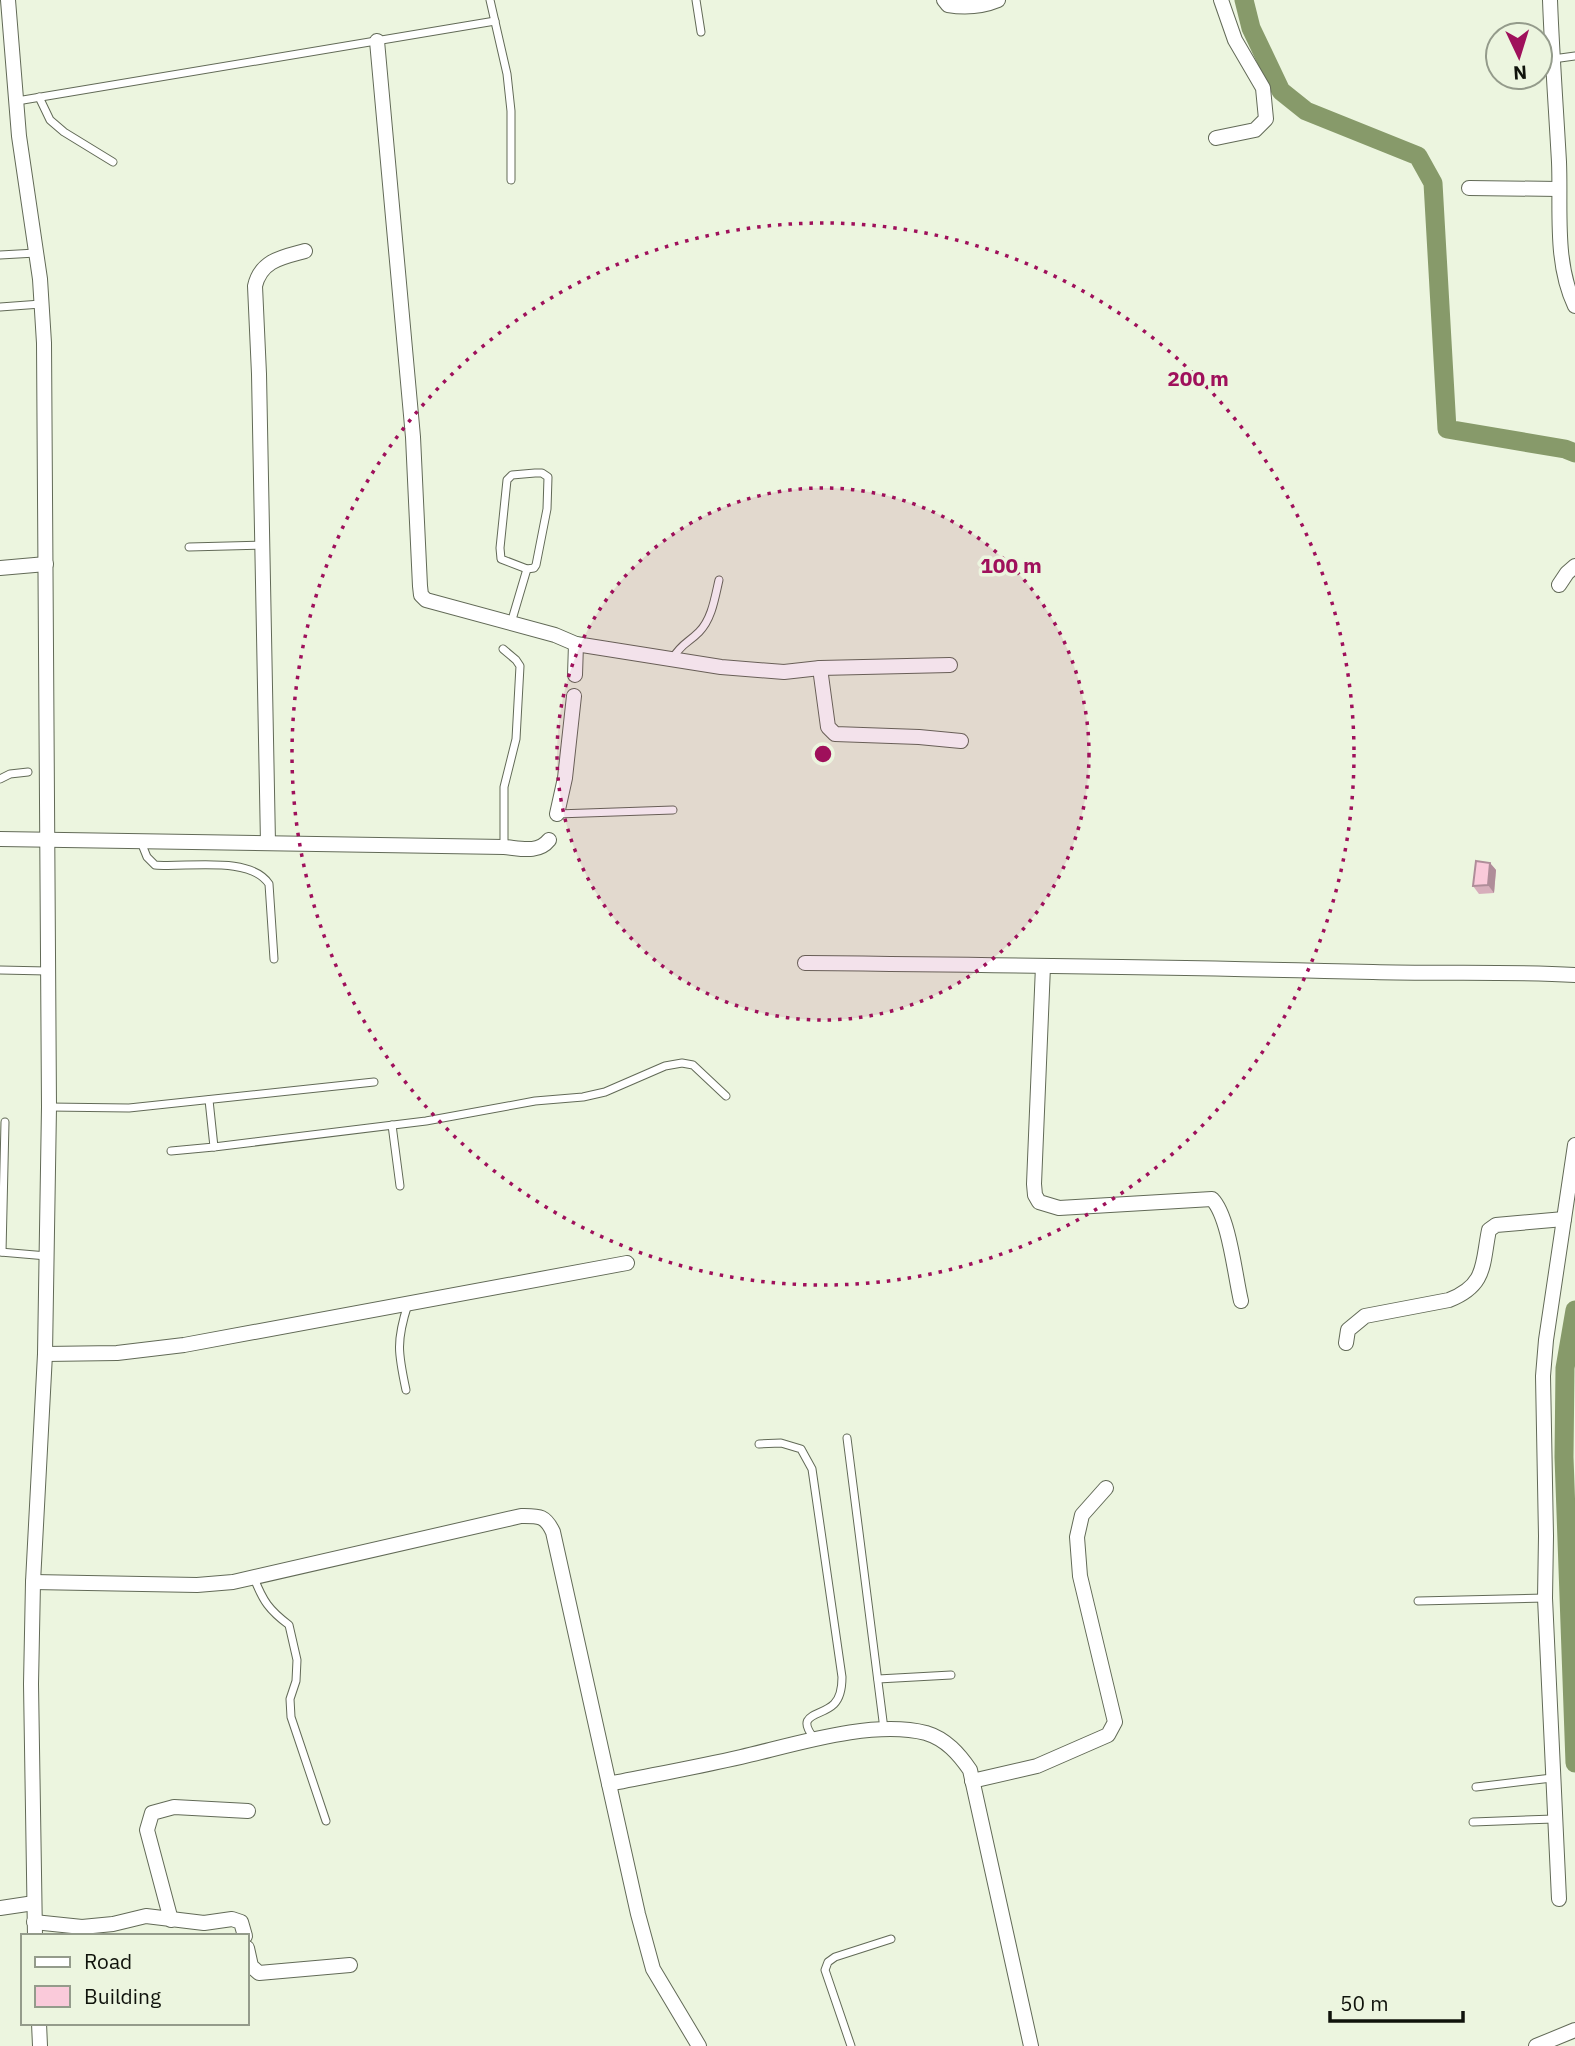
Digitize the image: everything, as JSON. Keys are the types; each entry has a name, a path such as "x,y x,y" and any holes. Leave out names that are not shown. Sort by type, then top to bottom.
{"street":[{"path":"8,0 19,136 36,253 44,343 49,1107 45,1354 33,1583 31,1684 35,1929 113,1924 146,1916 204,1923 232,1919 241,1923 245,1934"},
{"path":"944,0 948,5 962,8 998,0"},
{"path":"1216,138 1255,130 1266,119 1263,88 1235,40 1221,0"},
{"path":"1550,0 1551,21"},
{"path":"377,41 413,437 421,595 426,600 555,635 576,644 672,659 784,672 820,667 950,665"},
{"path":"1554,81 1560,242 1565,276 1575,306"},
{"path":"1469,188 1559,189"},
{"path":"268,843 255,286 258,275 269,263 305,251"},
{"path":"0,568 46,564"},
{"path":"1559,585 1575,566"},
{"path":"575,675 576,644"},
{"path":"820,667 828,727 835,734 961,741"},
{"path":"557,814 565,778 574,696"},
{"path":"0,839 534,849 546,845 549,840"},
{"path":"805,963 1575,975"},
{"path":"1043,966 1035,1195 1039,1202 1059,1208 1212,1199 1219,1207 1225,1228 1241,1301"},
{"path":"1559,1899 1545,1598 1543,1376 1575,1145"},
{"path":"1346,1343 1348,1330 1366,1316 1449,1300 1462,1295 1478,1278 1486,1259 1489,1230 1496,1225 1564,1219"},
{"path":"45,1354 117,1353 184,1345 627,1263"},
{"path":"972,1781 1037,1766 1108,1735 1115,1722 1080,1576 1077,1538 1082,1515 1105,1488"},
{"path":"33,1583 197,1585 233,1582 521,1516 540,1516 548,1522 553,1532 638,1914 653,1969 699,2046"},
{"path":"609,1784 741,1757 814,1738 884,1729 927,1733 956,1750 970,1770 1029,2046"},
{"path":"171,1920 147,1830 152,1814 174,1807 248,1811"},
{"path":"0,1908 34,1903"},
{"path":"248,1952 251,1966 260,1973 350,1965"},
{"path":"39,2025 40,2046"},
{"path":"1536,2046 1575,2030"}],"lane":[{"path":"490,0 507,74 511,180"},
{"path":"696,0 701,32"},
{"path":"17,101 495,21"},
{"path":"1554,59 1575,56"},
{"path":"39,97 50,120 64,132 113,162"},
{"path":"0,255 36,253"},
{"path":"0,307 42,304"},
{"path":"542,473 548,477 547,509 536,565 527,569 508,563 500,556 506,482 512,475 542,473"},
{"path":"188,547 262,545"},
{"path":"511,623 527,569"},
{"path":"672,659 681,645 700,631 708,620 719,580"},
{"path":"503,649 520,666 516,739 505,788 504,847"},
{"path":"0,779 10,774 28,772"},
{"path":"557,814 673,810"},
{"path":"141,841 147,857 155,865 241,867 264,877 269,884 274,959"},
{"path":"0,970 47,971"},
{"path":"171,1150 392,1125 535,1101 583,1097 605,1092 665,1066 682,1063 693,1065 726,1096"},
{"path":"49,1107 129,1108 374,1082"},
{"path":"209,1100 214,1147"},
{"path":"5,1122 1,1252 48,1256"},
{"path":"392,1125 400,1185"},
{"path":"406,1390 399,1358 399,1332 408,1304"},
{"path":"847,1438 884,1729"},
{"path":"759,1444 781,1443 801,1449 812,1469 842,1677 841,1691 835,1703 810,1717 806,1724 814,1738"},
{"path":"254,1577 262,1599 271,1612 289,1625 297,1660 296,1681 290,1699 291,1717 326,1821"},
{"path":"1418,1601 1545,1598"},
{"path":"878,1679 951,1675"},
{"path":"1476,1787 1552,1778"},
{"path":"1473,1822 1554,1819"},
{"path":"851,2046 825,1970 828,1962 835,1957 891,1939"}],"building":[{"path":"1476,861 1490,863 1488,885 1473,886"}],"waterway":[{"path":"1244,0 1251,28 1281,91 1306,111 1418,156 1433,183 1447,429 1575,453"},
{"path":"1575,1310 1565,1368 1564,1457 1575,1763"}]}
